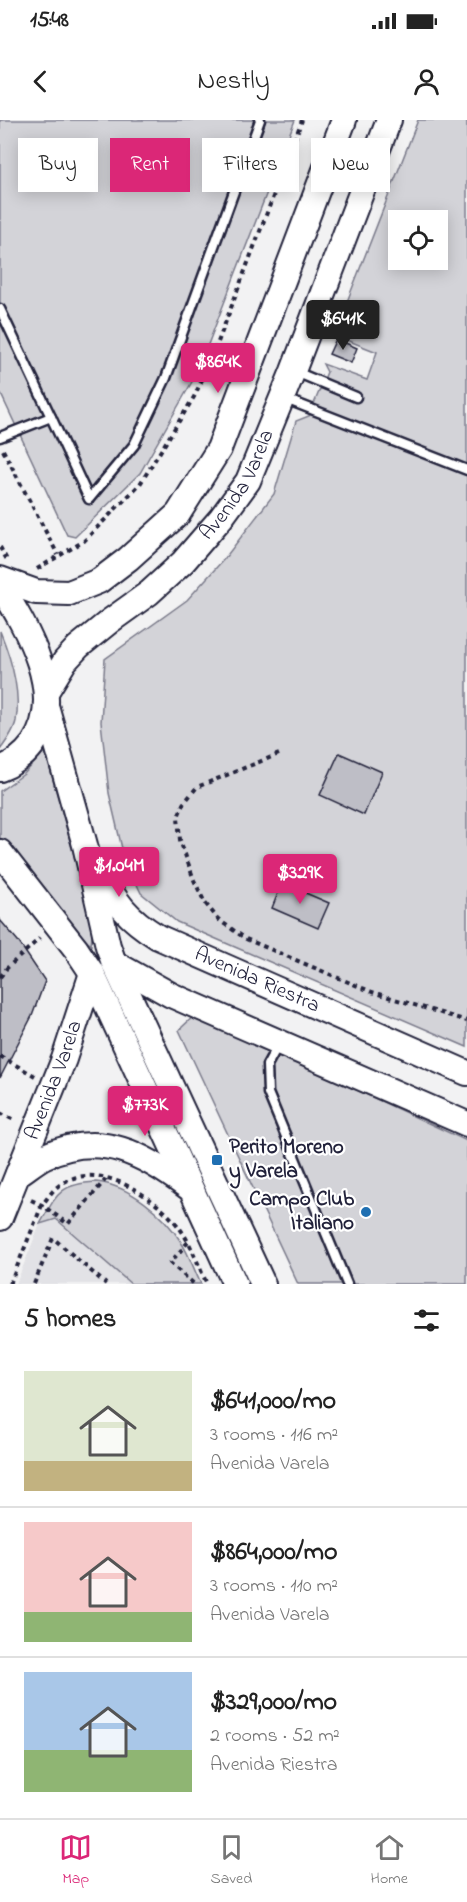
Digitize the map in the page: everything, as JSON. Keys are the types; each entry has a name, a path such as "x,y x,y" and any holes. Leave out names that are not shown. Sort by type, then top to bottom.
{"main road":[{"name":"Avenida Varela","path":"0,579 36,592 69,593 99,581 128,560 177,514 219,449 344,120"},
{"name":"Avenida Varela","path":"0,769 18,760 40,734 47,701 65,662 78,647 149,593 183,562 221,518 248,481 293,371 389,120"},
{"path":"0,585 35,649 108,946 103,968 193,1192 235,1284"},
{"name":"Avenida Riestra","path":"85,845 121,907 136,924 158,937 467,1073"},
{"path":"0,852 56,924 103,968 143,1025 263,1284"},
{"name":"Avenida Varela","path":"6,1202 103,968"},
{"path":"103,968 171,995 467,1124"},
{"path":"143,1025 144,1014 149,1003 159,996 171,995"},
{"path":"6,1202 44,1156 75,1147 106,1146 137,1154 165,1170 193,1192"}],"lane":[{"path":"0,309 89,499 134,445 166,378 260,120"},
{"path":"293,371 356,397"},
{"path":"282,398 467,470"},
{"path":"0,437 51,417"},
{"path":"279,1042 267,1065 267,1093 347,1284"}],"path":[{"path":"35,570 84,541 140,484 194,397 212,358 302,120"},
{"path":"0,443 58,555"},
{"path":"279,754 198,787 183,804 178,817 180,840 205,903 219,920 246,939 372,992 467,1021"},
{"path":"0,977 56,924"},
{"path":"0,1056 53,1087"},
{"path":"10,1284 42,1205 58,1186 69,1180 92,1176 122,1183 149,1199 173,1220 188,1242 207,1284"},
{"path":"6,1202 42,1205 69,1224 106,1179"},
{"path":"34,1284 53,1238 106,1284"},
{"path":"188,1242 170,1263 194,1284"}],"shaded area":[{"path":"0,120 295,120 288,138 202,138 202,192 267,192 197,373 140,473 75,537 67,535 0,392"},
{"path":"418,120 467,120 467,1047 177,922 141,893 124,857 109,793 101,722 105,659 187,600 225,558 274,494 296,421 309,416 327,372 323,364 367,380 377,352 334,335"},
{"path":"0,631 14,675 17,710 14,729 0,750"},
{"path":"45,751 93,924 91,945 65,921 0,838 0,791 24,774"},
{"name":"Campo Club Italiano","path":"195,1015 467,1141 467,1284 298,1284 179,1030"},
{"path":"96,1182 108,1184 133,1195 165,1221 187,1252 201,1284 131,1284 56,1219 40,1224 60,1192 74,1185"},
{"path":"55,1219 131,1284 16,1284 40,1224"}],"building":[{"path":"336,339 357,348 351,363 329,354"},
{"path":"339,753 382,772 364,815 320,795"},
{"path":"282,883 329,903 318,928 272,908"},
{"path":"0,920 18,941 45,981 32,1016 0,1078"}],"place":[{"name":"Perito Moreno y Varela","path":"217,1160"},
{"name":"Campo Club Italiano","path":"366,1212"}]}
